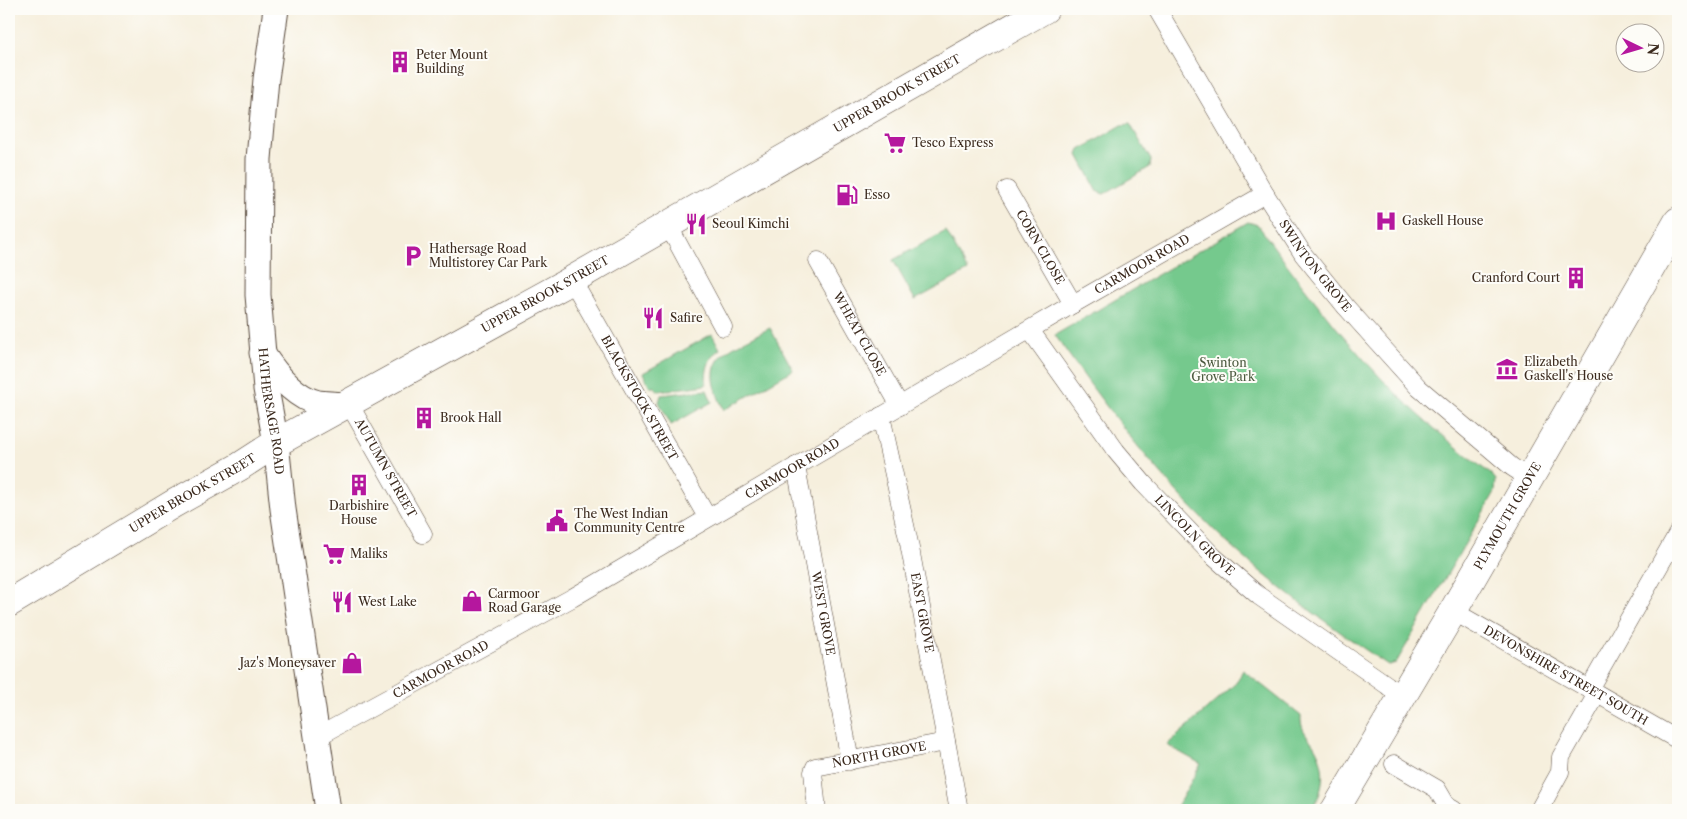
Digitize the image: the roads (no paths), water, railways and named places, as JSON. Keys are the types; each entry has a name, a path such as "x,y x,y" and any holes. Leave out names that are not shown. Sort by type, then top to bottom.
{"main road":[{"name":"UPPER BROOK STREET","path":"9,603 173,504 239,467 276,443 572,280 1045,9"},
{"name":"PLYMOUTH GROVE","path":"1335,810 1678,221"}],"street":[{"name":"HATHERSAGE ROAD","path":"276,9 266,79 259,158 258,294 267,399 276,443 282,500 328,810"},
{"name":"SWINTON GROVE","path":"1157,9 1265,194 1304,254 1334,292 1418,388 1512,467 1529,478"},
{"name":"CORN CLOSE","path":"1006,190 1073,304"},
{"name":"CARMOOR ROAD","path":"317,737 572,598 707,517 1265,194"},
{"path":"668,225 723,328"},
{"name":"WHEAT CLOSE","path":"818,261 900,406"},
{"name":"BLACKSTOCK STREET","path":"572,280 707,517"},
{"name":"LINCOLN GROVE","path":"1030,330 1116,451 1142,483 1214,557 1259,596 1387,685 1401,697"},
{"path":"262,353 276,374 305,397 318,403 345,404"},
{"name":"AUTUMN STREET","path":"345,404 423,534"},
{"name":"EAST GROVE","path":"881,416 909,543 959,810"},
{"name":"WEST GROVE","path":"796,466 850,761"},
{"path":"1539,810 1560,772 1561,758 1593,691 1678,533"},
{"name":"DEVONSHIRE STREET SOUTH","path":"1453,610 1678,740"},
{"name":"NORTH GROVE","path":"817,810 813,770 815,767 946,742"},
{"path":"1394,764 1437,789 1447,806 1454,810"}],"place":[{"name":"Peter Mount Building","path":"400,62"},
{"name":"Tesco Express","path":"895,143"},
{"name":"Esso","path":"847,195"},
{"name":"Gaskell House","path":"1386,221"},
{"name":"Seoul Kimchi","path":"696,224"},
{"name":"Hathersage Road Multistorey Car Park","path":"413,256"},
{"name":"Cranford Court","path":"1576,278"},
{"name":"Safire","path":"653,318"},
{"name":"Elizabeth Gaskell's House","path":"1507,369"},
{"name":"Brook Hall","path":"424,418"},
{"name":"Darbishire House","path":"359,485"},
{"name":"The West Indian Community Centre","path":"557,521"},
{"name":"Maliks","path":"334,554"},
{"name":"Carmoor Road Garage","path":"472,601"},
{"name":"West Lake","path":"342,602"},
{"name":"Jaz's Moneysaver","path":"352,663"}],"park label":[{"name":"Swinton Grove Park","path":"1223,370"}]}
